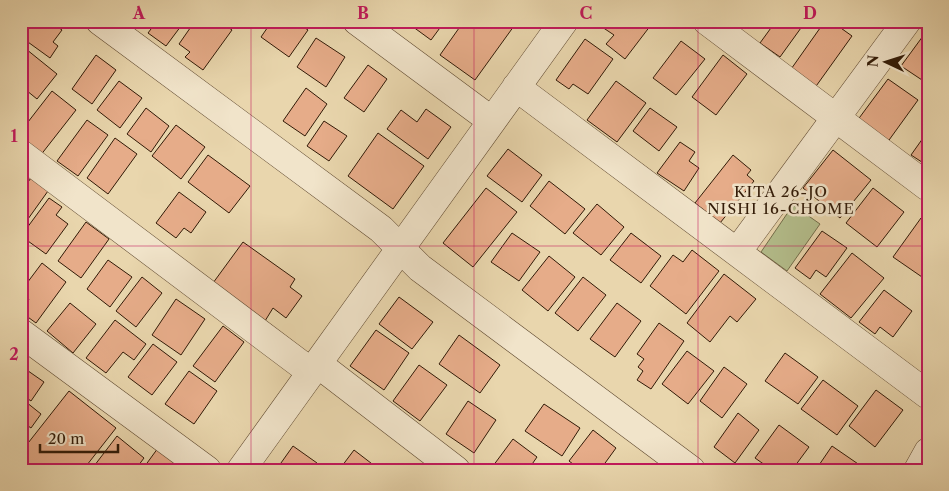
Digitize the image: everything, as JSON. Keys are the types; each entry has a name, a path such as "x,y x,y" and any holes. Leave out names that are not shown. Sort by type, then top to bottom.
{"street":[{"path":"100,21 381,229 420,268 691,470"},
{"path":"357,21 492,121"},
{"path":"241,470 564,21"},
{"path":"707,21 928,187"},
{"path":"737,252 907,21"},
{"path":"516,88 928,395"},
{"path":"21,154 456,470"},
{"path":"21,333 207,470"},
{"path":"918,470 928,452"}],"green space":[{"path":"793,205 820,224 787,271 761,252"}],"building":[{"path":"21,21 50,21 62,30 53,42 58,46 50,58 21,37"},
{"path":"157,21 174,21 181,26 166,46 148,33"},
{"path":"195,21 220,21 232,30 203,70 185,57 190,52 179,44"},
{"path":"272,21 295,21 308,30 289,57 261,37"},
{"path":"405,21 445,21 431,40"},
{"path":"464,21 507,21 514,26 475,80 440,55"},
{"path":"606,21 654,21 625,59 606,44 614,35 602,27"},
{"path":"776,21 806,21 780,57 760,43"},
{"path":"825,21 831,21 852,36 814,89 789,72"},
{"path":"923,36 928,40 928,84 901,66"},
{"path":"316,38 345,57 326,87 297,67"},
{"path":"585,39 613,59 588,94 573,84 569,89 556,80"},
{"path":"681,41 705,59 676,95 653,78"},
{"path":"21,45 57,74 37,99 21,86"},
{"path":"96,55 116,70 92,104 72,89"},
{"path":"723,55 747,74 716,115 692,97"},
{"path":"368,65 387,79 364,112 344,98"},
{"path":"888,79 918,100 884,147 854,125"},
{"path":"119,81 142,98 120,128 97,110"},
{"path":"616,81 646,103 617,142 587,120"},
{"path":"306,88 327,104 305,136 283,121"},
{"path":"52,91 76,110 40,156 21,141 21,131"},
{"path":"146,108 169,126 151,152 127,134"},
{"path":"650,108 677,127 659,151 633,131"},
{"path":"426,109 451,127 428,159 387,129 401,110 417,122"},
{"path":"87,120 108,135 78,176 57,161"},
{"path":"324,121 347,136 329,161 307,146"},
{"path":"176,125 205,147 181,179 152,156"},
{"path":"928,131 928,166 911,155"},
{"path":"378,133 424,166 393,209 348,176"},
{"path":"115,138 137,154 108,194 87,178"},
{"path":"680,142 695,152 689,161 699,168 684,191 657,173"},
{"path":"508,149 542,175 522,202 487,176"},
{"path":"833,150 871,180 840,218 803,188"},
{"path":"208,155 250,186 229,213 188,182"},
{"path":"733,155 751,170 747,175 754,181 720,223 695,203"},
{"path":"31,178 48,191 23,226 21,191"},
{"path":"549,181 585,209 565,234 530,206"},
{"path":"486,188 517,212 473,267 443,243"},
{"path":"873,188 904,212 877,247 846,223"},
{"path":"179,192 206,212 191,233 184,228 176,238 156,223"},
{"path":"49,198 62,207 56,215 68,224 46,254 21,236"},
{"path":"597,204 624,227 601,255 573,233"},
{"path":"921,218 928,223 928,269 922,277 893,257"},
{"path":"86,222 109,239 81,278 58,261"},
{"path":"822,231 847,248 826,277 816,270 810,279 795,268"},
{"path":"512,233 540,252 519,281 491,262"},
{"path":"631,233 661,256 641,283 610,260"},
{"path":"243,242 295,279 290,287 302,296 286,318 273,308 265,321 213,283"},
{"path":"692,250 719,271 686,314 650,286 673,255 683,262"},
{"path":"852,253 884,278 851,318 820,294"},
{"path":"549,256 575,277 548,311 522,290"},
{"path":"108,260 132,277 110,307 87,289"},
{"path":"42,263 66,282 36,323 21,312 29,299 21,294 21,291"},
{"path":"724,274 756,299 737,322 730,316 710,342 687,323"},
{"path":"142,277 162,293 136,327 116,311"},
{"path":"583,277 606,295 578,331 555,313"},
{"path":"884,290 912,311 893,337 880,327 875,334 859,322"},
{"path":"399,297 433,322 412,349 379,324"},
{"path":"176,299 205,319 181,355 152,335"},
{"path":"70,303 96,324 73,353 47,331"},
{"path":"617,303 641,321 615,357 590,339"},
{"path":"115,320 146,344 134,360 123,352 106,373 86,358"},
{"path":"659,323 684,341 651,389 637,380 643,371 638,367 644,359 637,354"},
{"path":"223,326 244,342 215,382 193,366"},
{"path":"376,330 409,353 384,390 350,366"},
{"path":"459,335 500,365 480,393 439,364"},
{"path":"153,344 177,362 152,395 128,377"},
{"path":"687,351 714,371 688,404 662,384"},
{"path":"785,353 818,377 798,404 765,381"},
{"path":"419,365 447,385 420,421 393,401"},
{"path":"21,366 44,382 31,401 21,394"},
{"path":"724,367 747,384 722,418 700,401"},
{"path":"189,371 217,391 194,424 165,404"},
{"path":"823,380 858,406 837,435 801,409"},
{"path":"876,390 903,410 875,447 849,426"},
{"path":"69,391 116,428 83,470 38,470 21,457 21,452"},
{"path":"21,398 41,414 31,428 21,421"},
{"path":"468,401 496,420 474,453 446,434"},
{"path":"544,404 580,428 562,456 525,431"},
{"path":"738,413 759,430 735,463 714,447"},
{"path":"779,425 809,447 792,470 785,467 783,470 772,470 755,458"},
{"path":"593,430 616,448 600,470 581,470 569,461"},
{"path":"117,436 144,458 135,470 91,470"},
{"path":"513,439 537,457 528,470 490,470"},
{"path":"293,446 317,463 312,470 276,470"},
{"path":"832,446 864,468 863,470 817,468"},
{"path":"158,448 187,470 142,470"},
{"path":"354,450 380,470 339,470"}],"district":[{"name":"KITA 26-JO NISHI 16-CHOME","path":"781,200"}]}
